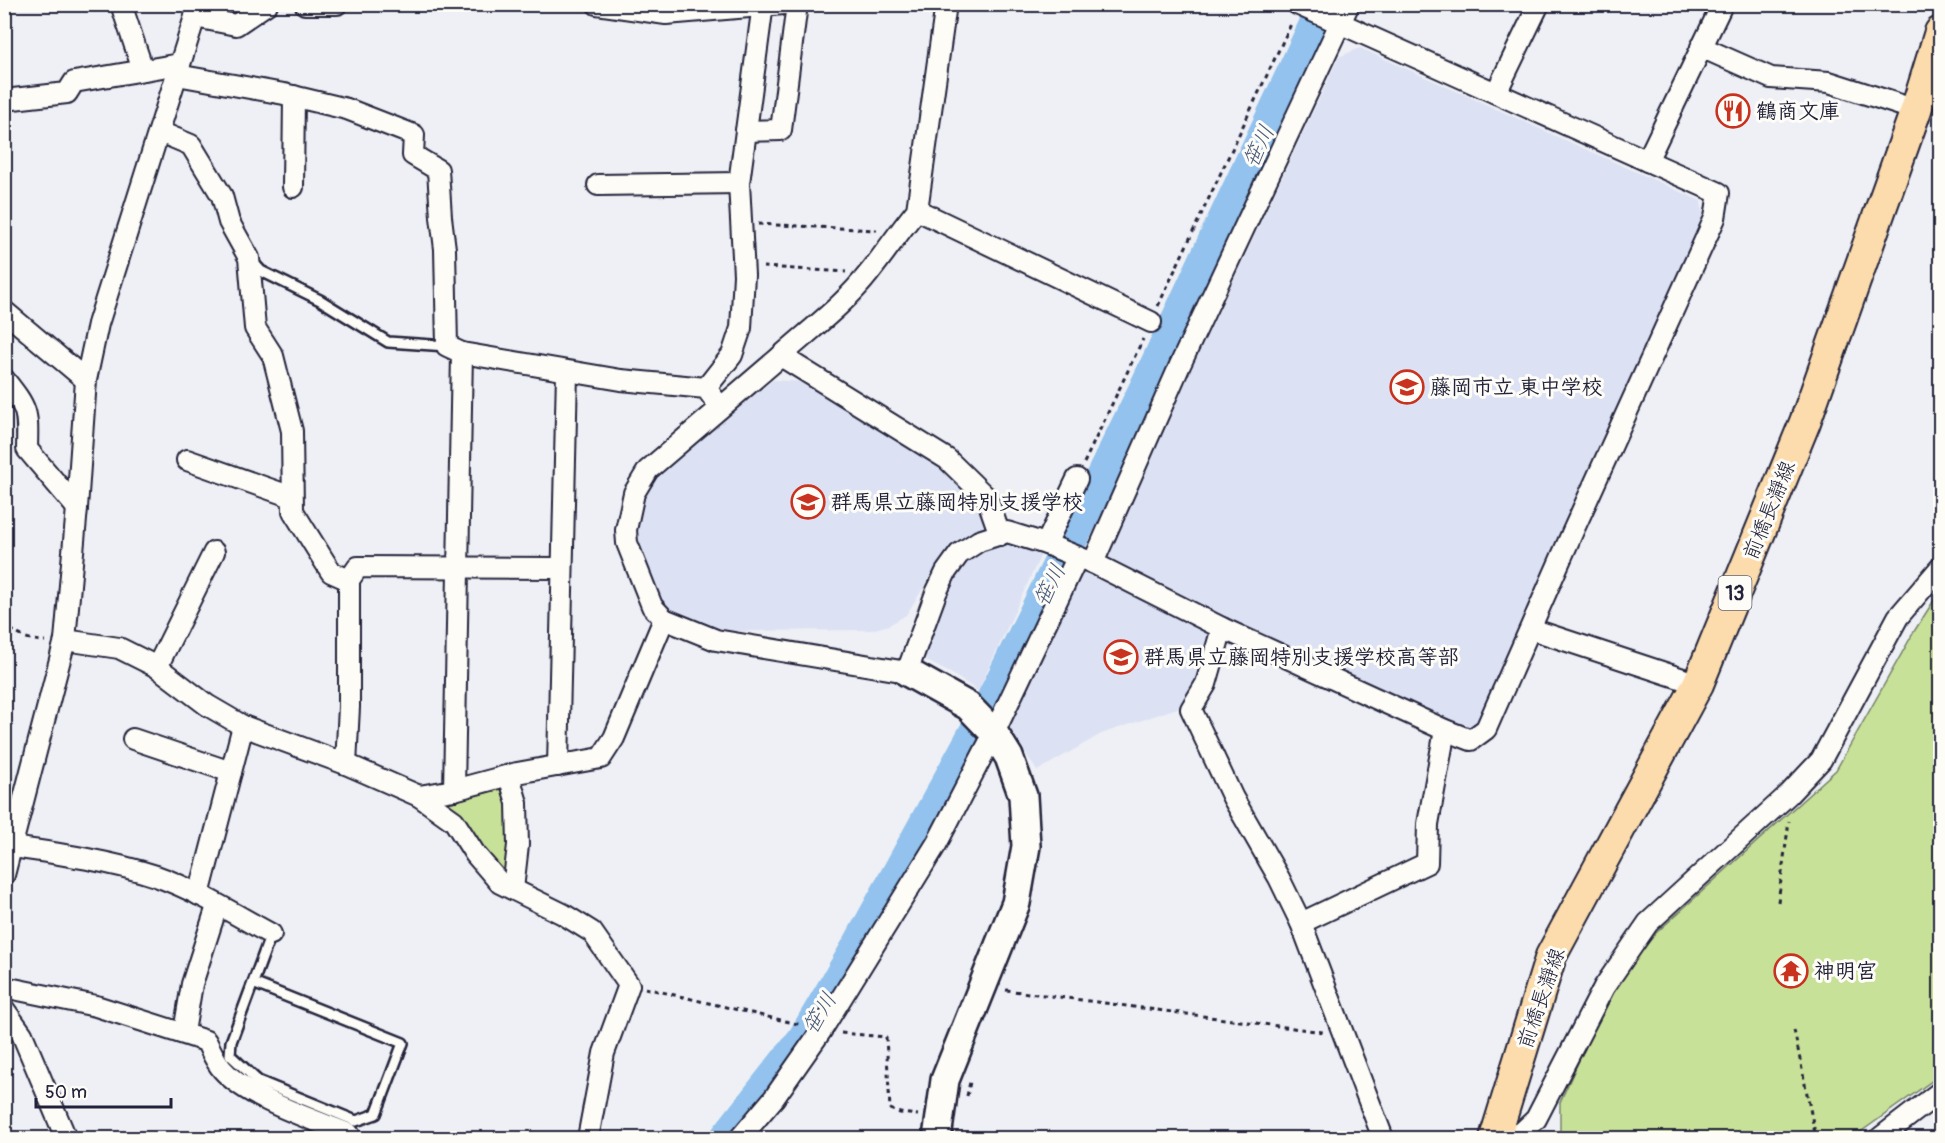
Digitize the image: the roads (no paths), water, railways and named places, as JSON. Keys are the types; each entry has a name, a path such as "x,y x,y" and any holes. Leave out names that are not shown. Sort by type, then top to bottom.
{"main road":[{"name":"前橋長瀞線","path":"1504,1136 1551,956 1698,684 1805,422 1916,110 1941,32"}],"street":[{"path":"121,4 143,70"},
{"path":"4,875 65,640 86,380 98,324 197,11 236,25 267,4"},
{"path":"305,4 337,4"},
{"path":"597,4 666,14 784,4"},
{"path":"746,131 781,130 797,4"},
{"path":"938,1127 945,1080 1016,903 1026,846 1023,796 1010,757 988,727 968,706 907,672 716,640 664,619 652,606 627,543 626,530 634,493 648,470 832,312 869,273 917,210 946,4"},
{"path":"740,1138 774,1098 821,1031 937,843 988,727 1085,560 1180,365 1333,21 1349,4"},
{"path":"1496,93 1539,4"},
{"path":"1647,161 1721,7 1718,4"},
{"path":"706,388 732,355 741,328 743,266 740,183 763,5"},
{"path":"907,672 936,592 959,554 979,542 1007,532 1046,544 1085,560 1222,627 1445,730 1471,740 1486,729 1715,218 1719,193 1301,6"},
{"path":"1701,47 1771,78 1829,82 1916,110"},
{"path":"4,100 67,93 74,82 143,70 179,69 347,109 414,135 413,155 438,170 455,350 459,567 454,790"},
{"path":"293,187 294,96"},
{"path":"160,132 190,145 222,196 229,222 249,258 255,328 273,356 292,431 293,511 331,572 349,580"},
{"path":"598,185 740,183"},
{"path":"917,210 1150,322"},
{"path":"4,311 86,380"},
{"path":"455,350 567,372 706,388 720,407"},
{"path":"781,356 947,459 987,498 1000,535"},
{"path":"558,766 567,372"},
{"path":"4,379 22,402 28,418 27,449 77,508"},
{"path":"187,460 292,497"},
{"path":"1046,544 1077,479"},
{"path":"157,667 214,552"},
{"path":"346,764 349,707 349,580 358,567 562,568"},
{"path":"1504,1136 1519,1135 1536,1119 1604,987 1648,923 1793,790 1821,760 1898,616 1941,568"},
{"path":"419,796 601,758 614,738 664,619"},
{"path":"1222,627 1206,684 1191,709 1233,798 1301,923 1383,1138"},
{"path":"1531,629 1698,684"},
{"path":"65,640 119,648 157,667 207,705 243,726 346,764 419,796 454,821 475,854 500,883 563,914 592,932 629,985 604,1053 588,1138"},
{"path":"199,895 243,726"},
{"path":"1301,923 1427,862 1428,824 1445,730"},
{"path":"133,739 231,772"},
{"path":"509,776 517,803 518,845 513,889"},
{"path":"13,847 118,865 158,877 199,895 271,934"},
{"path":"184,1032 192,984 217,906"},
{"path":"4,987 96,1006 184,1032 206,1041 221,1067 232,1079 270,1101 349,1134 348,1138"},
{"path":"4,1009 21,1034 66,1138"},
{"path":"1880,1138 1941,1092"}],"lane":[{"path":"249,258 261,271 320,300 388,342 455,350"},
{"path":"253,983 403,1043 376,1114 356,1121 268,1086 258,1081 230,1055 231,1042 271,934"}],"waterway":[{"name":"笹川","path":"726,1138 803,1040 860,943 987,711 1145,389 1325,4"}],"place":[{"name":"鶴商文庫","path":"1733,111"},
{"name":"藤岡市立 東中学校","path":"1407,387"},
{"name":"群馬県立藤岡特別支援学校","path":"808,502"},
{"name":"群馬県立藤岡特別支援学校高等部","path":"1121,657"},
{"name":"神明宮","path":"1791,971"}]}
